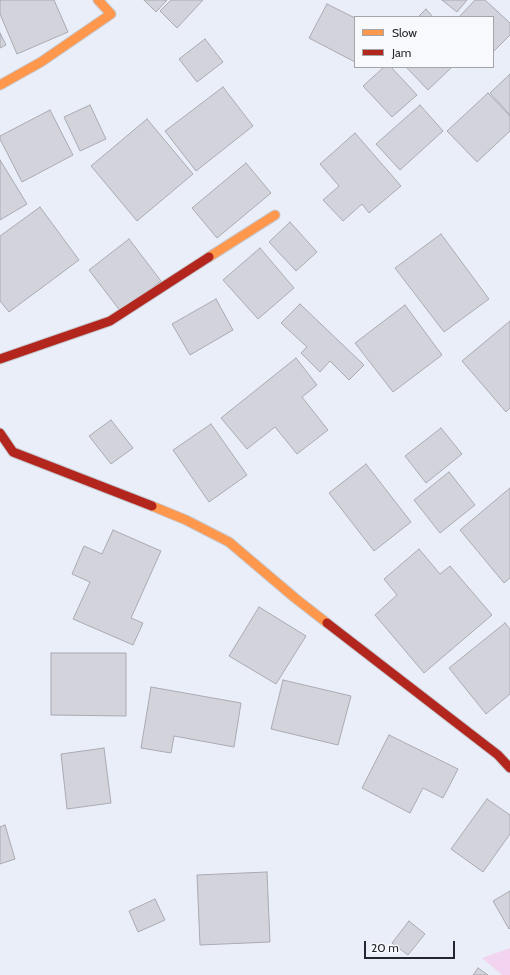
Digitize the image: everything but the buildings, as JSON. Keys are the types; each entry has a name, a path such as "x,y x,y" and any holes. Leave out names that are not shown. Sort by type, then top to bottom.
{"street":[{"path":"0,85 41,62 111,14 98,0"},
{"path":"0,359 110,321 275,215"},
{"path":"0,433 12,452 186,520 229,542 295,598 498,755 510,768"}],"shaded area":[{"path":"510,948 510,975 502,975 482,958"}],"traffic: slow":[{"path":"0,85 41,62 111,14 98,0"},
{"path":"209,257 275,215"},
{"path":"152,506 186,520 229,542 327,623"}],"traffic: jam":[{"path":"0,359 110,321 209,257"},
{"path":"0,433 13,452 152,506"},
{"path":"327,623 498,755 510,768"}]}
